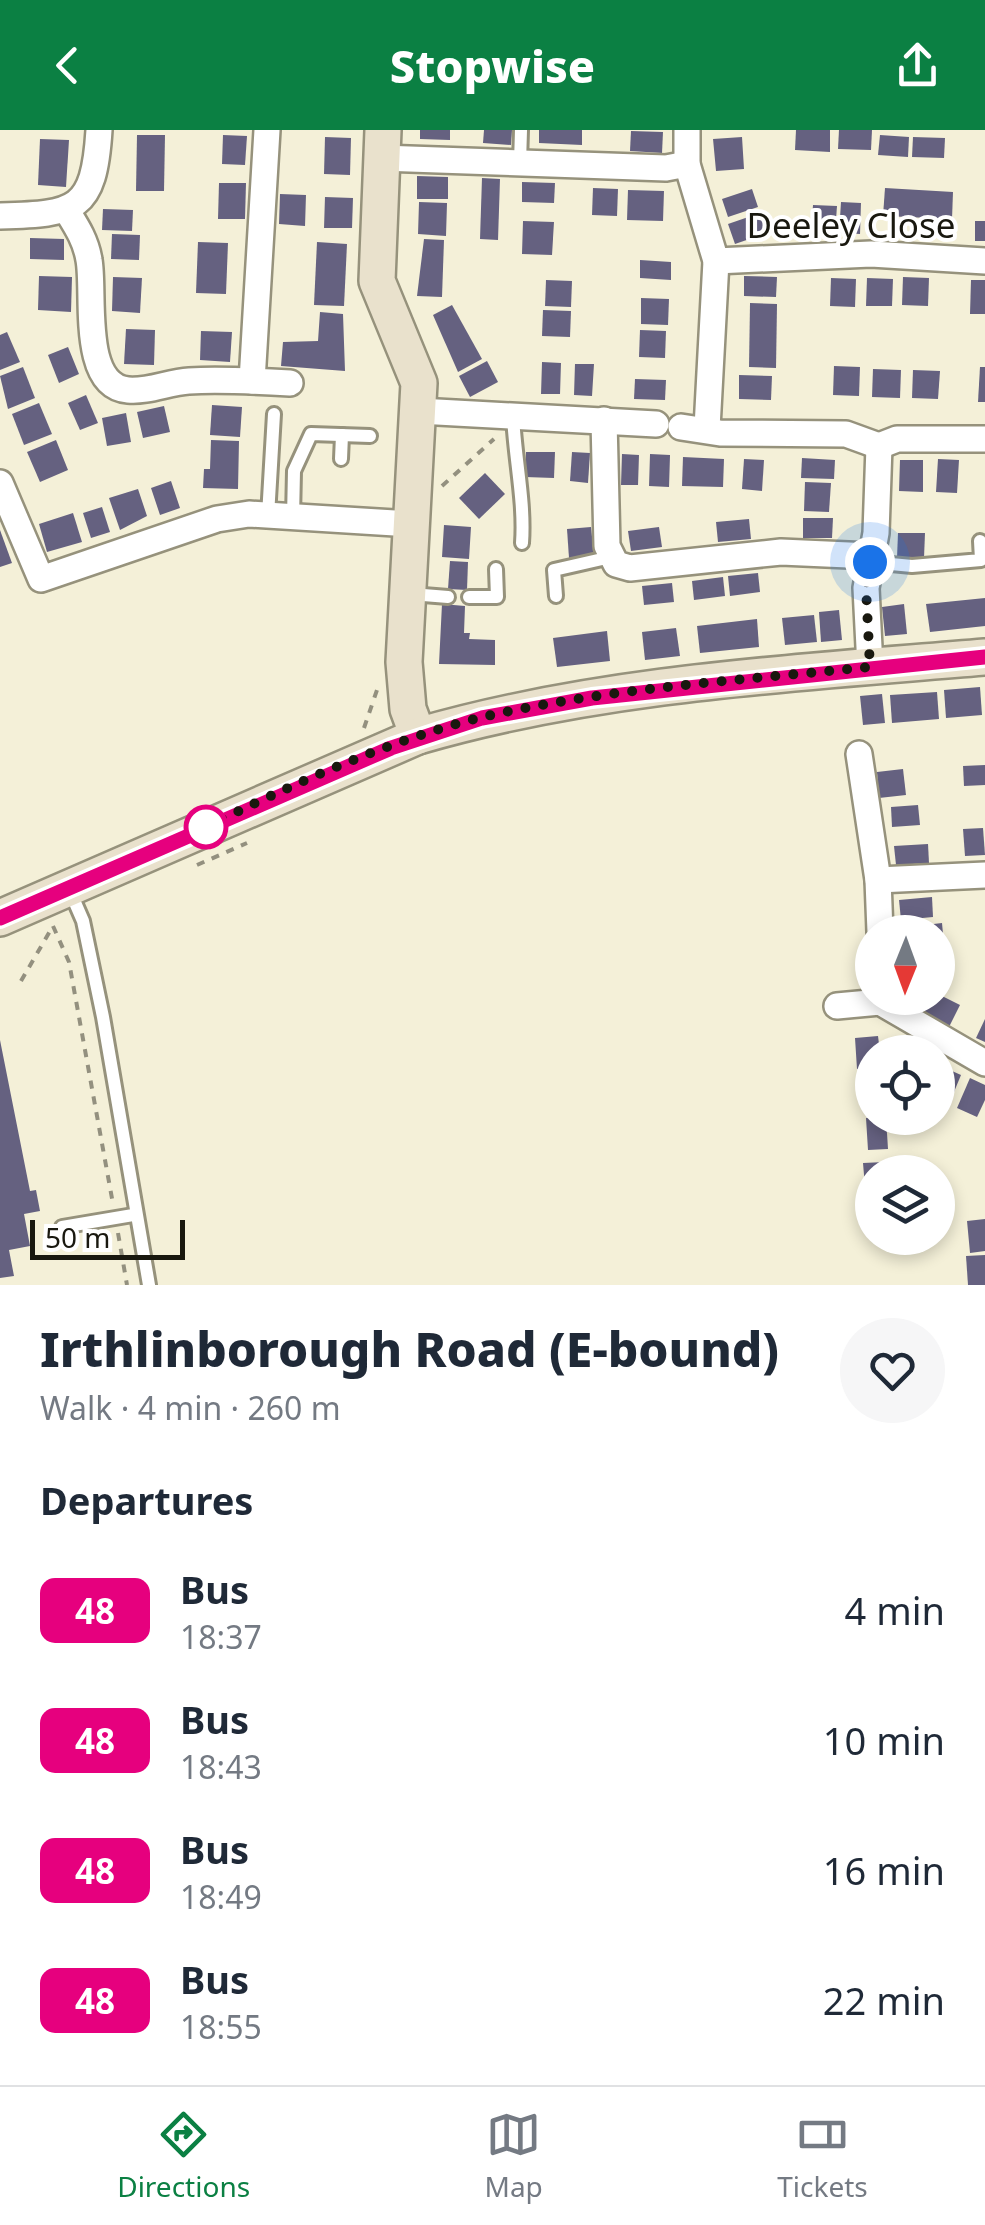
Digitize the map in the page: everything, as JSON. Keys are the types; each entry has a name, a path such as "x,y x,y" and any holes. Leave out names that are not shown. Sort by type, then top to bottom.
{"main road":[{"path":"382,144 377,282 414,364 418,411 421,510 409,594 404,688 418,736"},
{"path":"0,918 418,736 482,718 592,698 985,657"}],"street":[{"path":"0,216 67,211 86,197 96,171 100,130"},
{"path":"252,381 267,130"},
{"path":"681,426 716,262 686,164 688,130"},
{"path":"382,144 520,163 666,168 686,164"},
{"path":"67,211 82,234 90,261 92,331 102,372 115,388 130,391 187,381 290,382"},
{"name":"Deeley Close","path":"716,262 871,254 985,261"},
{"path":"418,411 604,420 720,432 846,434 879,446 897,439 985,439"},
{"path":"604,420 604,495 611,558 616,564 630,568 781,552 871,559"},
{"path":"870,667 866,588 876,534 879,446"},
{"path":"0,482 41,578 217,519 421,510"},
{"path":"859,754 878,880 879,915"},
{"path":"878,880 985,875"},
{"path":"836,1006 855,1003"},
{"path":"905,1015 985,1063"}],"lane":[{"path":"520,163 522,130"},
{"path":"274,414 281,517"},
{"path":"513,416 515,476 524,514 522,543"},
{"path":"281,517 294,472 312,434 370,436"},
{"path":"341,460 342,435"},
{"path":"871,559 912,566 981,560 980,541"},
{"path":"556,596 554,570 611,558"},
{"path":"469,598 497,596 496,569"},
{"path":"409,594 448,597"},
{"path":"67,886 83,921 104,1017 134,1215 149,1285"},
{"path":"62,1228 134,1215"}],"path":[{"path":"421,510 513,416"},
{"path":"354,734 366,726 377,688"},
{"path":"21,981 53,926 68,962 112,1193"},
{"path":"120,1240 127,1285"}],"building":[{"path":"420,130 450,130 450,140 420,139"},
{"path":"484,130 512,130 511,145 483,143"},
{"path":"539,130 582,130 582,145 539,143"},
{"path":"796,130 830,130 830,152 795,150"},
{"path":"839,130 872,130 871,150 838,149"},
{"path":"631,131 663,132 662,153 630,151"},
{"path":"137,135 165,135 164,191 136,191"},
{"path":"223,135 247,136 245,165 222,164"},
{"path":"880,135 909,137 908,157 878,155"},
{"path":"325,137 351,138 350,175 324,174"},
{"path":"742,137 744,169 716,171 713,139"},
{"path":"913,137 945,138 944,158 912,157"},
{"path":"40,139 69,140 66,187 38,185"},
{"path":"417,176 448,177 448,199 417,199"},
{"path":"482,178 500,179 498,240 480,239"},
{"path":"522,182 555,183 554,203 522,202"},
{"path":"219,183 246,183 245,219 218,219"},
{"path":"593,188 618,189 617,216 592,215"},
{"path":"885,188 953,192 952,219 883,216"},
{"path":"752,189 758,207 728,217 722,199"},
{"path":"628,190 664,191 663,221 627,220"},
{"path":"280,194 306,195 305,226 279,224"},
{"path":"325,197 353,198 352,228 324,228"},
{"path":"419,202 447,203 446,236 418,234"},
{"path":"841,202 861,203 860,234 839,233"},
{"path":"813,205 837,206 835,233 811,232"},
{"path":"103,209 133,210 132,231 102,230"},
{"path":"760,213 767,233 735,244 728,224"},
{"path":"523,221 554,222 552,255 522,254"},
{"path":"975,221 985,221 985,241 975,241"},
{"path":"112,234 140,235 139,260 111,259"},
{"path":"30,238 64,239 64,260 30,259"},
{"path":"424,239 444,240 442,297 417,296"},
{"path":"198,242 228,243 226,294 196,293"},
{"path":"317,242 347,244 344,306 314,305"},
{"path":"640,260 671,262 671,280 640,278"},
{"path":"39,276 72,277 71,312 38,310"},
{"path":"744,276 777,277 776,297 744,296"},
{"path":"113,277 142,278 140,313 112,311"},
{"path":"903,277 929,278 928,306 902,305"},
{"path":"831,278 856,279 855,307 830,306"},
{"path":"867,278 893,279 892,306 866,306"},
{"path":"546,280 572,281 571,307 545,306"},
{"path":"971,280 985,280 985,314 970,314"},
{"path":"641,298 669,299 668,325 641,324"},
{"path":"750,303 777,304 776,368 749,367"},
{"path":"452,305 482,359 458,372 433,315"},
{"path":"543,310 571,311 570,337 542,336"},
{"path":"320,312 343,314 345,371 281,366 283,342 318,341"},
{"path":"126,329 155,330 154,365 124,364"},
{"path":"640,330 666,331 665,358 639,357"},
{"path":"201,331 232,332 230,362 200,360"},
{"path":"7,332 20,362 0,370 0,335"},
{"path":"68,347 79,374 59,383 48,355"},
{"path":"487,361 498,382 470,397 459,376"},
{"path":"542,362 561,363 560,394 541,394"},
{"path":"575,364 594,364 592,396 574,395"},
{"path":"834,366 860,367 859,396 833,395"},
{"path":"23,367 35,398 8,409 0,376"},
{"path":"980,367 985,367 985,402 978,402"},
{"path":"873,369 901,370 900,398 872,397"},
{"path":"913,370 940,371 938,399 912,398"},
{"path":"739,375 772,376 771,400 739,399"},
{"path":"635,379 666,380 665,400 634,399"},
{"path":"86,395 98,423 80,430 68,403"},
{"path":"39,403 52,434 24,445 12,414"},
{"path":"212,405 242,407 240,437 210,435"},
{"path":"164,406 170,432 143,438 137,412"},
{"path":"126,413 131,442 107,446 102,418"},
{"path":"56,440 68,470 40,482 27,452"},
{"path":"211,440 239,441 238,489 203,488 204,469 210,469"},
{"path":"526,452 555,452 554,478 525,477"},
{"path":"572,452 590,453 588,483 570,481"},
{"path":"622,454 639,455 638,485 621,485"},
{"path":"650,454 670,455 669,487 649,486"},
{"path":"683,457 724,459 723,487 682,486"},
{"path":"802,458 835,460 834,479 801,478"},
{"path":"744,459 764,460 762,491 742,489"},
{"path":"938,459 959,460 957,493 936,492"},
{"path":"900,460 923,460 923,492 899,491"},
{"path":"485,473 505,494 479,519 459,498"},
{"path":"171,481 180,508 160,515 151,488"},
{"path":"805,482 831,483 829,512 804,511"},
{"path":"138,489 147,516 120,530 109,498"},
{"path":"102,507 110,532 91,538 83,513"},
{"path":"73,513 82,542 47,552 39,524"},
{"path":"803,518 833,518 832,538 803,538"},
{"path":"749,519 751,539 718,542 716,522"},
{"path":"444,525 471,527 469,559 442,557"},
{"path":"591,527 594,556 569,558 567,529"},
{"path":"659,527 662,547 631,551 628,531"},
{"path":"0,530 12,563 0,567"},
{"path":"898,533 925,533 924,558 897,558"},
{"path":"450,561 468,562 467,590 448,589"},
{"path":"758,573 760,592 730,596 728,576"},
{"path":"723,577 725,596 694,600 692,581"},
{"path":"672,583 674,602 644,605 642,586"},
{"path":"985,598 985,626 930,632 926,604"},
{"path":"442,604 465,606 464,633 470,633 469,639 495,640 495,665 439,664"},
{"path":"904,604 907,634 885,636 882,607"},
{"path":"839,610 842,640 821,642 819,612"},
{"path":"814,615 817,642 785,645 782,618"},
{"path":"757,619 759,647 700,653 697,626"},
{"path":"676,628 680,656 645,660 642,632"},
{"path":"607,631 610,661 557,667 553,638"},
{"path":"980,687 982,715 946,718 944,690"},
{"path":"937,692 939,719 892,723 890,695"},
{"path":"882,694 885,723 863,725 860,696"},
{"path":"985,765 985,785 964,786 963,766"},
{"path":"903,769 906,795 879,798 877,772"},
{"path":"918,805 920,825 892,827 891,807"},
{"path":"983,828 985,855 965,856 963,829"},
{"path":"928,844 929,863 896,865 894,846"},
{"path":"932,897 933,915 900,915 899,900"},
{"path":"925,1015 955,1015 949,1027"},
{"path":"985,1019 985,1042 976,1038"},
{"path":"0,1040 30,1191 36,1190 40,1211 24,1214 30,1246 9,1250 14,1276 0,1278"},
{"path":"970,1078 985,1085 985,1100 977,1117 957,1108"},
{"path":"867,1135 887,1135 888,1149 868,1150"},
{"path":"985,1219 985,1251 970,1253 967,1221"},
{"path":"985,1255 985,1285 968,1285 966,1256"}],"bus line":[{"name":"48","path":"0,918 418,736 482,718 592,698 985,657"}],"route":[{"path":"206,827 418,736 482,718 592,698 870,667 866,588 870,562"}]}
